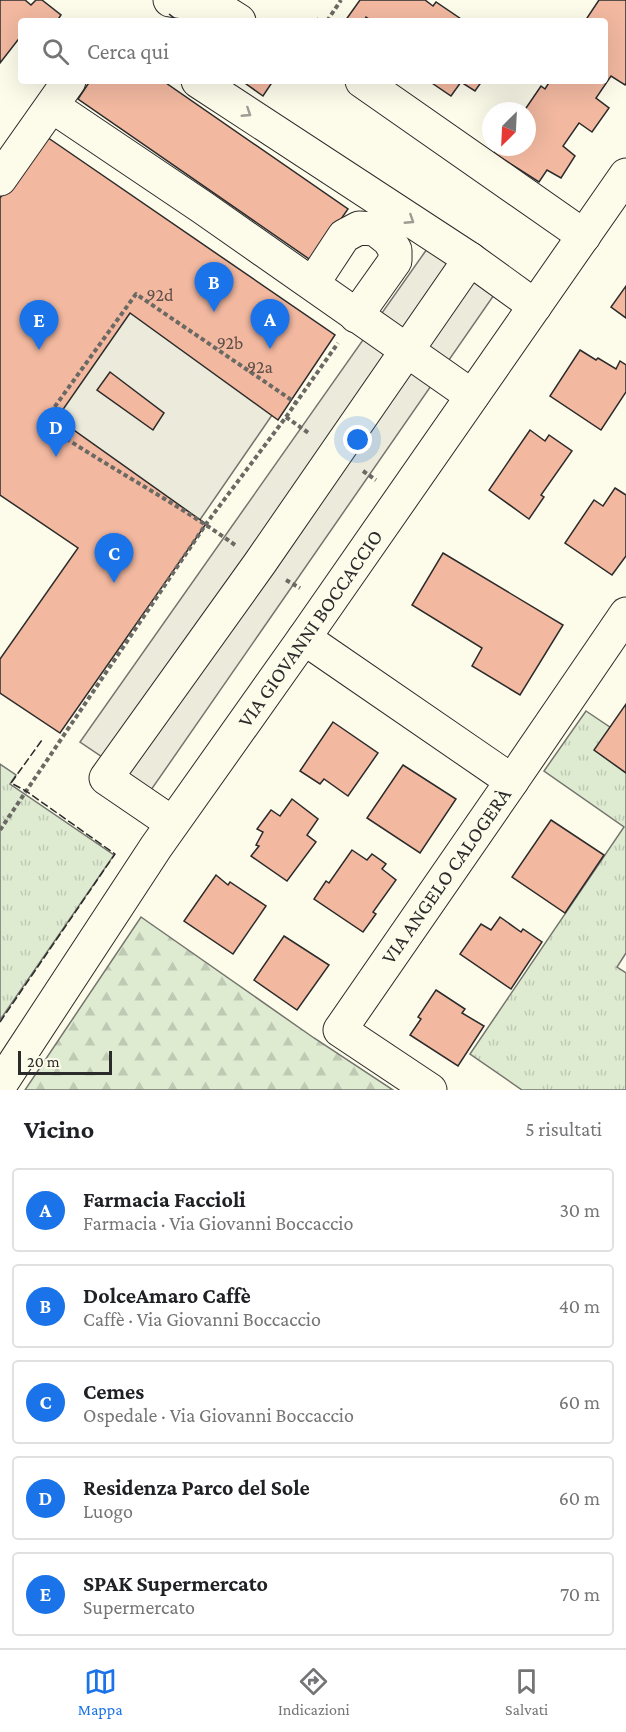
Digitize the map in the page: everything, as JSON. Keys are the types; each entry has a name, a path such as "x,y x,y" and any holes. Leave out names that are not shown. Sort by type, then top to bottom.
{"street":[{"path":"170,0 217,7 234,18"},
{"path":"203,84 470,259 534,306"},
{"path":"366,84 584,236"},
{"path":"3,170 60,94 192,201 472,396"},
{"name":"VIA GIOVANNI BOCCACCIO","path":"0,1085 172,823 304,638 626,175"},
{"path":"321,271 344,236 359,228 375,230 389,240 395,250 395,261 356,316"},
{"path":"172,823 106,778 260,563 470,259"},
{"path":"512,781 626,614"},
{"name":"VIA ANGELO CALOGERÀ","path":"304,638 512,781 340,1030 430,1090"}],"path":[{"path":"329,18 341,0"},
{"path":"206,524 78,447 43,423 136,294 296,403"},
{"path":"0,830 206,524 296,403 356,316"}],"green space":[{"path":"586,711 626,738 626,953 617,967 626,973 626,1090 522,1090 470,1054 624,827 544,771"},
{"path":"0,764 16,775 10,784 114,855 0,1020"},
{"path":"141,917 314,1038 393,1090 25,1090"}],"shaded area":[{"path":"427,249 494,295 151,790 80,742"},
{"path":"126,296 279,405 195,527 39,420"}],"building":[{"path":"0,0 25,0 31,5 36,0 42,0 61,15 59,18 18,18 18,40 0,63"},
{"path":"360,0 425,0 433,6 436,2 460,18 366,17 347,18"},
{"path":"599,0 626,0 625,85 611,76 608,80 608,18 587,18"},
{"path":"88,84 167,84 348,209 312,261 78,99"},
{"path":"246,84 271,84 263,96"},
{"path":"433,84 460,84 451,96"},
{"path":"464,84 480,84 475,91"},
{"path":"548,84 606,84 596,98 609,108 592,132 579,123 563,146 575,156 561,178 547,170 539,182 499,156 536,156 536,102 530,102 541,86 545,89"},
{"path":"44,135 335,335 278,420 130,313 57,418 206,524 60,733 0,693 0,659 78,548 0,495 0,198"},
{"path":"626,286 626,318 611,307"},
{"path":"580,350 616,369 620,361 626,365 626,392 601,430 550,396"},
{"path":"110,372 164,413 153,430 97,390"},
{"path":"530,430 545,441 549,435 572,451 541,495 544,497 529,519 489,490"},
{"path":"615,488 626,495 626,556 612,575 565,543 594,500 603,506"},
{"path":"443,553 563,625 520,695 472,666 482,648 412,605"},
{"path":"626,704 626,773 594,750"},
{"path":"333,722 378,753 348,796 324,779 320,784 300,771"},
{"path":"403,765 456,799 420,853 367,818"},
{"path":"292,799 318,819 307,835 316,842 287,881 251,856 259,846 256,845 263,832 257,829 271,810 280,816"},
{"path":"551,820 604,855 565,913 512,877"},
{"path":"352,850 367,860 372,854 386,864 382,869 396,880 373,912 376,914 363,932 314,899 326,881 329,883"},
{"path":"216,875 228,885 230,882 266,906 233,954 184,921"},
{"path":"500,917 521,932 523,929 542,942 511,989 460,954 481,924 491,930"},
{"path":"284,936 329,965 297,1010 254,980"},
{"path":"436,990 465,1009 462,1013 484,1026 458,1066 410,1035 421,1019 418,1017"}],"fence":[{"path":"169,14 174,18"},
{"path":"0,1022 115,854 26,791 11,783 42,740"}],"place":[{"name":"DolceAmaro Caffè","path":"214,312"},
{"name":"Farmacia Faccioli","path":"270,349"},
{"name":"SPAK Supermercato","path":"39,350"},
{"name":"Residenza Parco del Sole","path":"56,457"},
{"name":"Cemes","path":"114,583"}]}
